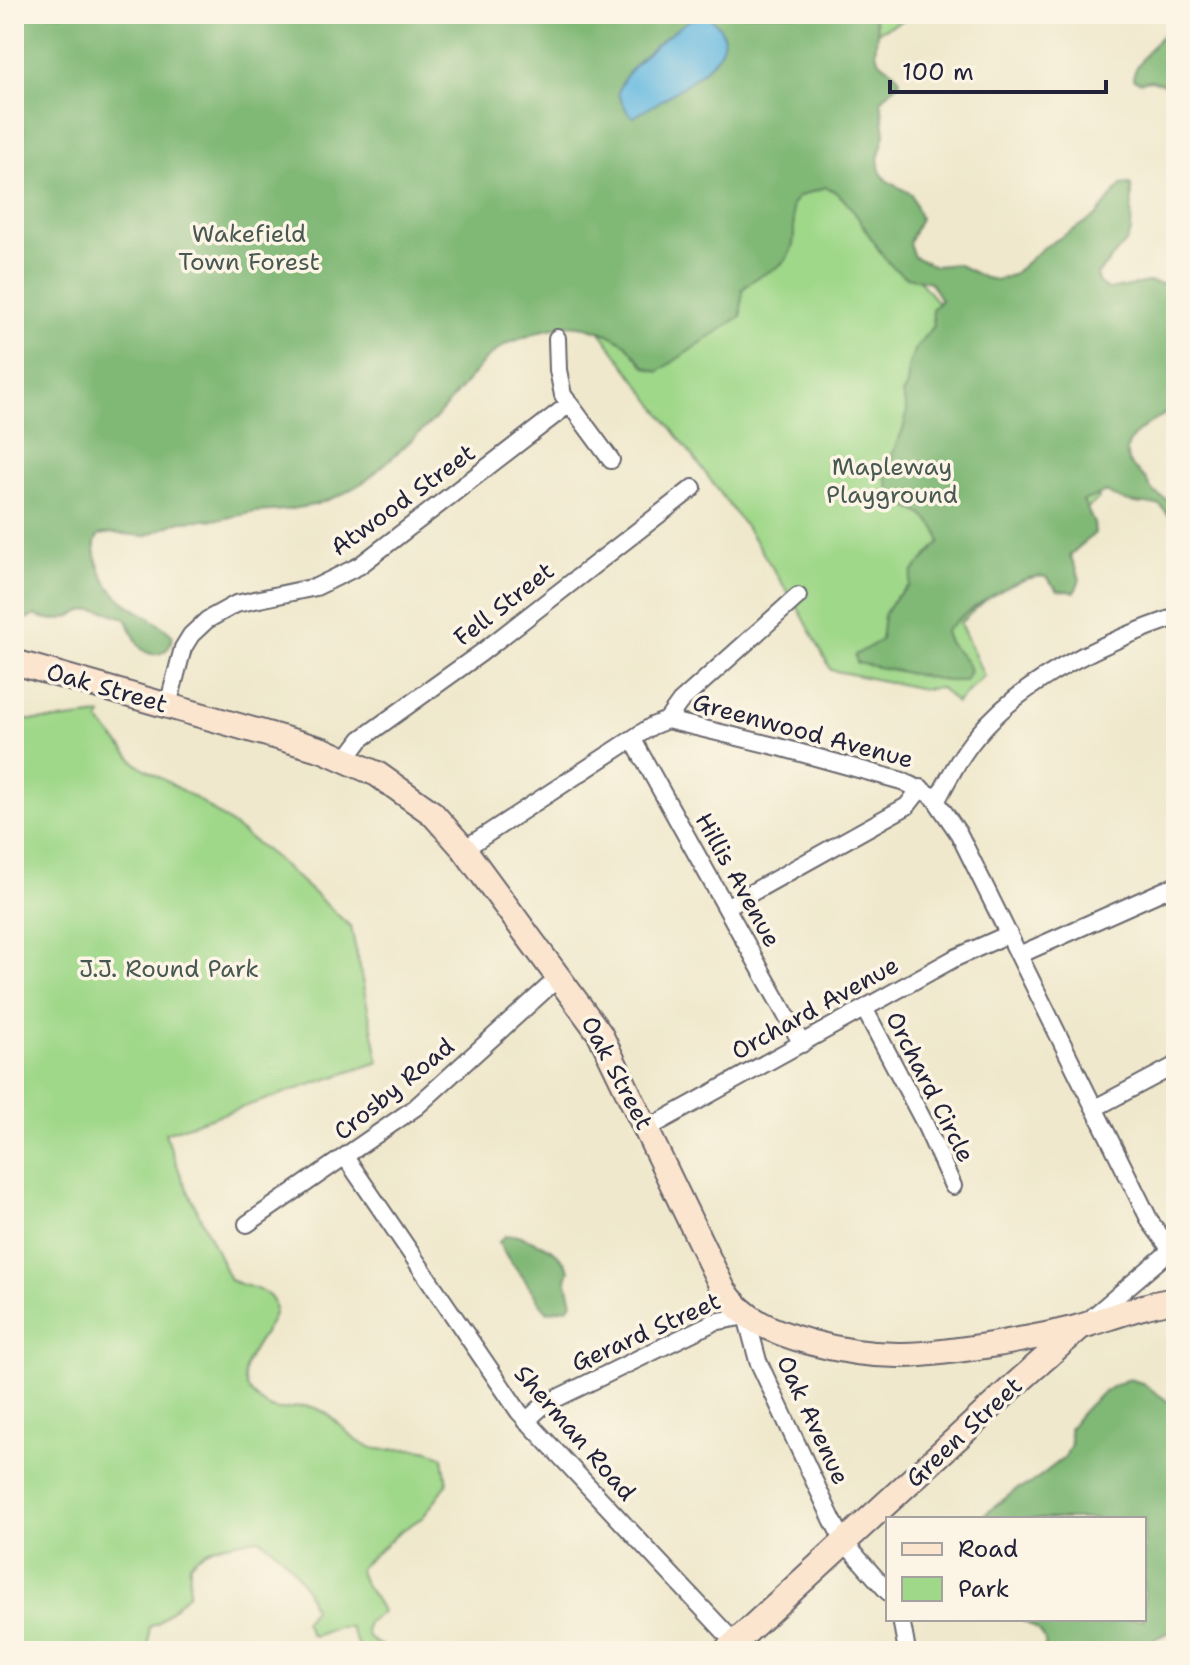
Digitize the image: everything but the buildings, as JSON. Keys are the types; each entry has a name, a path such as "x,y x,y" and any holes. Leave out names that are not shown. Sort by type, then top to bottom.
{"street":[{"path":"557,338 559,382 568,405 611,460"},
{"name":"Atwood Street","path":"168,705 183,648 207,620 236,604 316,587 359,566 568,405"},
{"name":"Fell Street","path":"346,759 359,740 481,653 693,488"},
{"path":"667,720 680,702 798,596"},
{"path":"937,800 977,736 991,720 1040,681 1113,640 1176,617"},
{"name":"Oak Street","path":"14,662 302,742 346,759 391,782 442,823 559,977 606,1045 718,1282 731,1302 746,1316 773,1331 846,1352 884,1357 953,1351 1038,1336 1141,1306 1176,1300"},
{"name":"Greenwood Avenue","path":"464,849 655,724 667,720 861,769 921,788 937,800 959,834 1151,1223 1173,1248"},
{"name":"Hillis Avenue","path":"633,740 802,1044"},
{"path":"726,907 907,806 921,788"},
{"path":"1019,955 1176,885"},
{"name":"Orchard Avenue","path":"647,1129 955,958 1009,934"},
{"name":"Crosby Road","path":"247,1224 346,1158 431,1095 559,977"},
{"name":"Orchard Circle","path":"865,1010 923,1120 953,1186"},
{"path":"1095,1108 1176,1065"},
{"name":"Sherman Road","path":"346,1158 526,1421 731,1647"},
{"name":"Green Street","path":"731,1647 1024,1376 1173,1248"},
{"name":"Gerard Street","path":"526,1421 545,1404 714,1322 746,1316"},
{"name":"Oak Avenue","path":"746,1316 754,1350 765,1376 844,1542 886,1590"},
{"path":"901,1621 907,1651"}],"green space":[{"name":"Mapleway Playground","path":"14,14 918,14 877,32 725,45 1099,498 960,623 984,676 956,703 941,688 923,689 831,670 800,611 750,533 559,277"},
{"name":"Wakefield Town Forest","path":"14,14 872,14 877,31 877,57 900,81 881,100 885,134 878,159 880,171 886,180 911,194 920,218 909,243 914,257 935,266 957,264 985,278 996,280 1012,275 1043,248 1096,216 1121,185 1130,184 1131,232 1097,275 1098,282 1108,290 1148,282 1163,284 1176,275 1176,415 1167,413 1139,431 1127,452 1131,466 1146,479 1152,490 1173,506 1176,517 1171,518 1160,505 1138,504 1106,492 1083,501 1094,523 1095,533 1070,555 1080,579 1075,592 1058,590 1046,577 1035,577 1008,587 978,605 945,631 950,643 968,665 970,671 965,681 947,681 857,663 855,655 881,640 884,615 894,599 909,586 913,571 940,542 926,518 901,506 889,489 885,471 904,427 907,411 902,394 909,364 919,344 934,326 932,309 941,300 930,282 905,276 894,268 847,203 826,187 798,197 792,205 794,241 788,257 742,290 741,316 658,372 645,367 626,344 608,334 570,325 544,330 506,344 486,359 435,419 367,480 341,495 314,505 286,510 181,521 145,536 99,535 95,552 112,591 173,636 163,652 150,654 144,651 125,618 99,610 82,611 55,620 35,615 25,619 14,631"},
{"path":"1176,23 1176,88 1151,80 1140,82 1133,79 1143,57"},
{"name":"J.J. Round Park","path":"101,715 99,721 137,764 202,802 273,856 351,927 379,1062 165,1133 182,1178 230,1280 265,1293 275,1306 273,1318 249,1357 245,1371 246,1385 256,1398 279,1410 312,1407 371,1447 421,1449 443,1457 447,1484 423,1517 401,1531 359,1568 362,1580 382,1612 368,1622 367,1634 373,1641 393,1651 360,1651 350,1627 338,1627 314,1636 310,1634 304,1621 313,1609 304,1586 285,1560 260,1539 213,1548 190,1564 189,1593 158,1623 149,1627 149,1651 14,1651 14,720 58,720"},
{"path":"518,1235 547,1247 564,1261 569,1270 566,1279 572,1302 569,1307 548,1312 538,1301 499,1242 505,1236"},
{"path":"1129,1379 1142,1383 1176,1407 1176,1631 1145,1645 1114,1651 1044,1651 1042,1635 1023,1621 1146,1621 1146,1517 982,1517 1065,1457 1071,1444 1069,1429 1095,1399"}],"water":[{"path":"699,14 706,15 719,27 724,39 720,52 677,91 634,117 628,113 618,94 629,72 664,38"}]}
